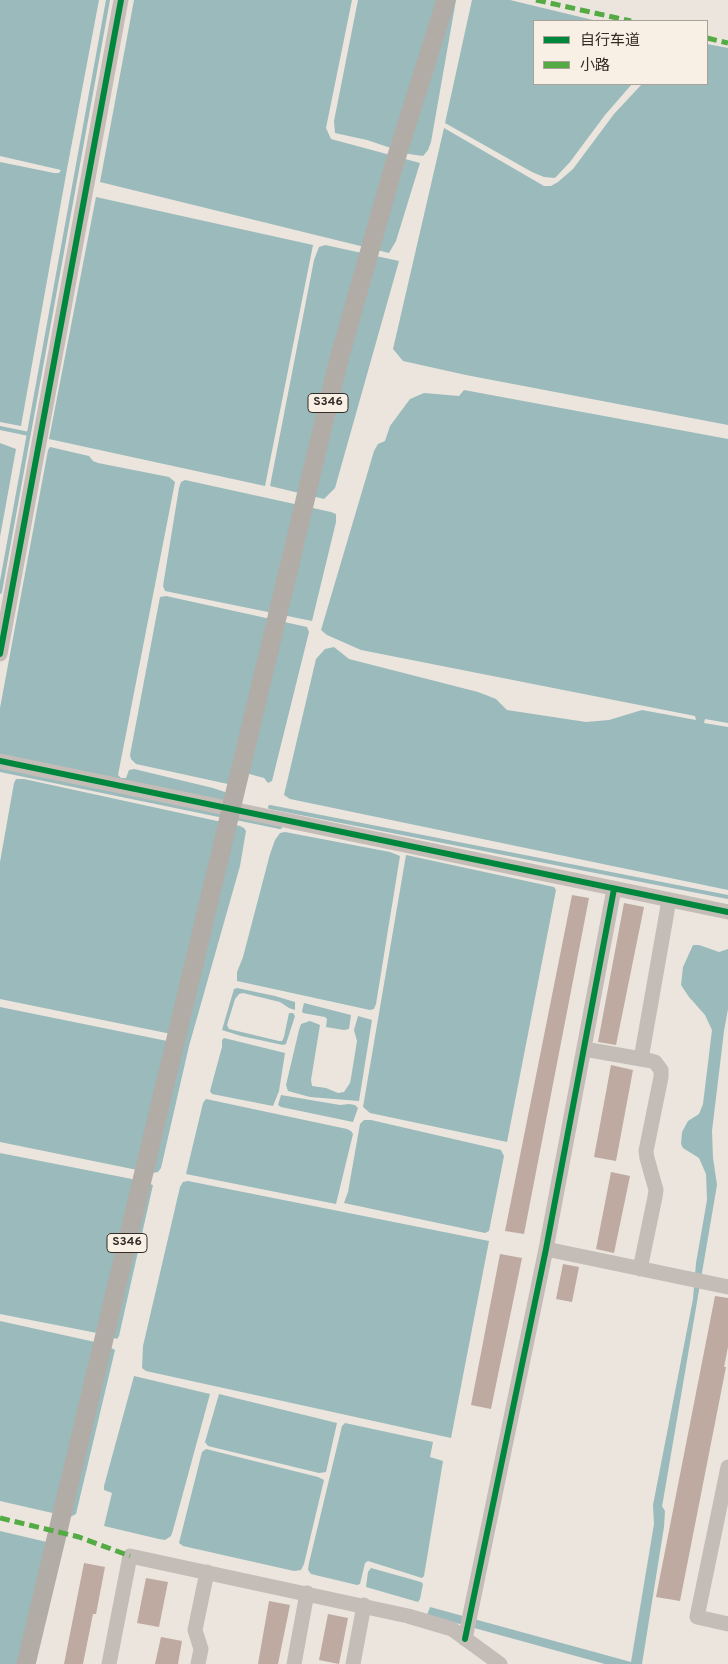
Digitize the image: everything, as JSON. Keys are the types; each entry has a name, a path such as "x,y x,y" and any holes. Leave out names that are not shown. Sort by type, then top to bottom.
{"main road":[{"name":"S346","path":"26,1664 338,363 394,165 446,0"}],"street":[{"path":"0,654 121,0"},
{"path":"0,761 230,814 728,912"},
{"path":"465,1639 546,1249 614,889"},
{"path":"640,1059 669,900"},
{"path":"584,1049 654,1062 661,1070 646,1151 656,1190 656,1198 640,1269"},
{"path":"546,1249 728,1287"},
{"path":"728,1467 697,1617 728,1624"},
{"path":"109,1664 130,1556 408,1616 452,1629 500,1664"},
{"path":"198,1664 201,1649 195,1630 207,1572"},
{"path":"294,1664 307,1593"},
{"path":"353,1664 364,1606"}],"water":[{"path":"0,0 99,0 21,426 0,422 0,162 54,173 59,173 61,170 0,156"},
{"path":"134,0 352,0 326,128 331,139 420,163 396,241 389,253 100,182"},
{"path":"358,0 456,0 431,142 423,156 409,154 367,140 335,133 334,121"},
{"path":"472,0 510,0 593,20 533,20 533,85 631,85 555,178 544,177 532,172 445,123"},
{"path":"708,44 728,48 728,425 466,375 403,361 393,349 444,128 544,186 551,186 573,169 614,114 641,85 708,85"},
{"path":"96,197 313,245 265,486 49,439"},
{"path":"325,245 399,261 335,488 324,499 270,486 314,260 319,247"},
{"path":"464,390 728,439 728,723 705,719 704,723 728,727 728,890 290,799 284,795 316,659 325,649 334,647 349,659 478,692 496,699 507,710 586,722 609,720 642,710 696,720 695,716 361,650 327,635 321,630 374,451 378,444 385,441 390,426 410,399 424,393 459,396"},
{"path":"0,443 16,449 0,537"},
{"path":"50,447 89,456 98,463 169,477 175,482 118,775 121,778 126,778 129,770 134,769 213,788 228,793 232,805 0,756 0,708"},
{"path":"185,480 336,514 336,522 312,621 165,591 163,586 179,488 181,482"},
{"path":"166,596 307,627 309,632 272,781 268,783 264,778 242,772 228,784 136,764 131,759 130,755 160,597"},
{"path":"16,779 24,779 240,826 246,831 240,866 189,1046 161,1168 158,1172 152,1173 0,1142 0,1007 182,1044 181,1036 0,999 0,862"},
{"path":"285,832 390,852 400,856 374,1009 370,1010 237,981 237,972 243,957 270,854 275,840 280,833"},
{"path":"406,855 554,887 556,890 507,1142 370,1113 363,1107"},
{"path":"693,945 699,945 719,952 728,949 728,1009 712,1131 717,1185 662,1506 665,1511 664,1527 642,1664 605,1664 427,1615 430,1607 631,1662 654,1524 653,1505 693,1299 696,1263 707,1200 706,1174 699,1158 683,1148 681,1144 682,1132 688,1121 699,1114 703,1104 712,1030 705,1015 681,985 683,967"},
{"path":"237,988 295,1002 295,1010 280,1002 243,993 239,994 235,999 227,1025 229,1029 282,1041 289,1013 293,1013 295,1016 286,1044 283,1045 241,1036 222,1030 234,989"},
{"path":"304,1003 351,1015 349,1029 326,1027 327,1019 325,1017 303,1013"},
{"path":"358,1016 372,1020 359,1101 310,1097 288,1091 286,1085 299,1030 301,1024 310,1021 320,1025 311,1080 312,1086 326,1088 338,1093 344,1092 351,1078 357,1041 354,1030"},
{"path":"224,1038 285,1053 279,1091 273,1106 212,1094 210,1091"},
{"path":"281,1095 340,1105 355,1105 358,1108 353,1122 281,1107 278,1105"},
{"path":"206,1099 351,1131 353,1134 336,1204 186,1174 203,1103"},
{"path":"364,1120 501,1150 504,1156 489,1231 485,1233 344,1203 348,1192 360,1124"},
{"path":"0,1153 137,1180 153,1185 117,1339 102,1334 0,1314"},
{"path":"188,1181 489,1241 451,1438 146,1371 142,1368 143,1346 180,1187 183,1182"},
{"path":"0,1321 104,1344 115,1350 76,1514 70,1517 0,1501"},
{"path":"134,1376 210,1394 173,1530 171,1536 165,1540 104,1526 112,1493 104,1490 104,1486"},
{"path":"219,1394 337,1423 326,1472 319,1473 208,1446 205,1442"},
{"path":"345,1423 433,1442 430,1457 443,1461 424,1576 422,1578 368,1561 365,1563 360,1584 357,1585 311,1574 308,1570 342,1426"},
{"path":"206,1449 324,1480 301,1570 294,1571 183,1546 179,1543 202,1452"},
{"path":"0,1531 51,1543 29,1664 0,1664"},
{"path":"371,1568 421,1582 423,1584 418,1602 366,1587 368,1572"}],"building":[{"path":"572,895 589,898 524,1234 505,1231"},
{"path":"624,903 644,907 616,1045 598,1042"},
{"path":"611,1065 633,1070 616,1161 594,1157"},
{"path":"611,1172 630,1176 614,1253 596,1249"},
{"path":"500,1254 522,1258 491,1409 471,1405"},
{"path":"563,1264 579,1267 572,1302 556,1299"},
{"path":"715,1296 728,1298 728,1347 724,1367 726,1367 680,1601 656,1597"},
{"path":"84,1563 105,1567 96,1614 93,1614 83,1664 64,1664"},
{"path":"146,1578 168,1582 159,1627 137,1623"},
{"path":"269,1601 290,1605 278,1664 258,1664"},
{"path":"328,1614 348,1618 339,1664 319,1660"},
{"path":"161,1637 182,1641 178,1664 155,1664"}],"waterway":[{"path":"0,592 108,0"},
{"path":"0,428 29,434"},
{"path":"0,770 224,816"},
{"path":"270,807 728,897"},
{"path":"236,818 280,827"}],"marked path":[{"path":"536,0 626,20"},
{"path":"708,38 728,43"},
{"path":"0,1518 79,1537 130,1556"}],"cycle path":[{"path":"0,654 121,0"},
{"path":"0,761 728,912"},
{"path":"465,1639 546,1249 614,889"}]}
